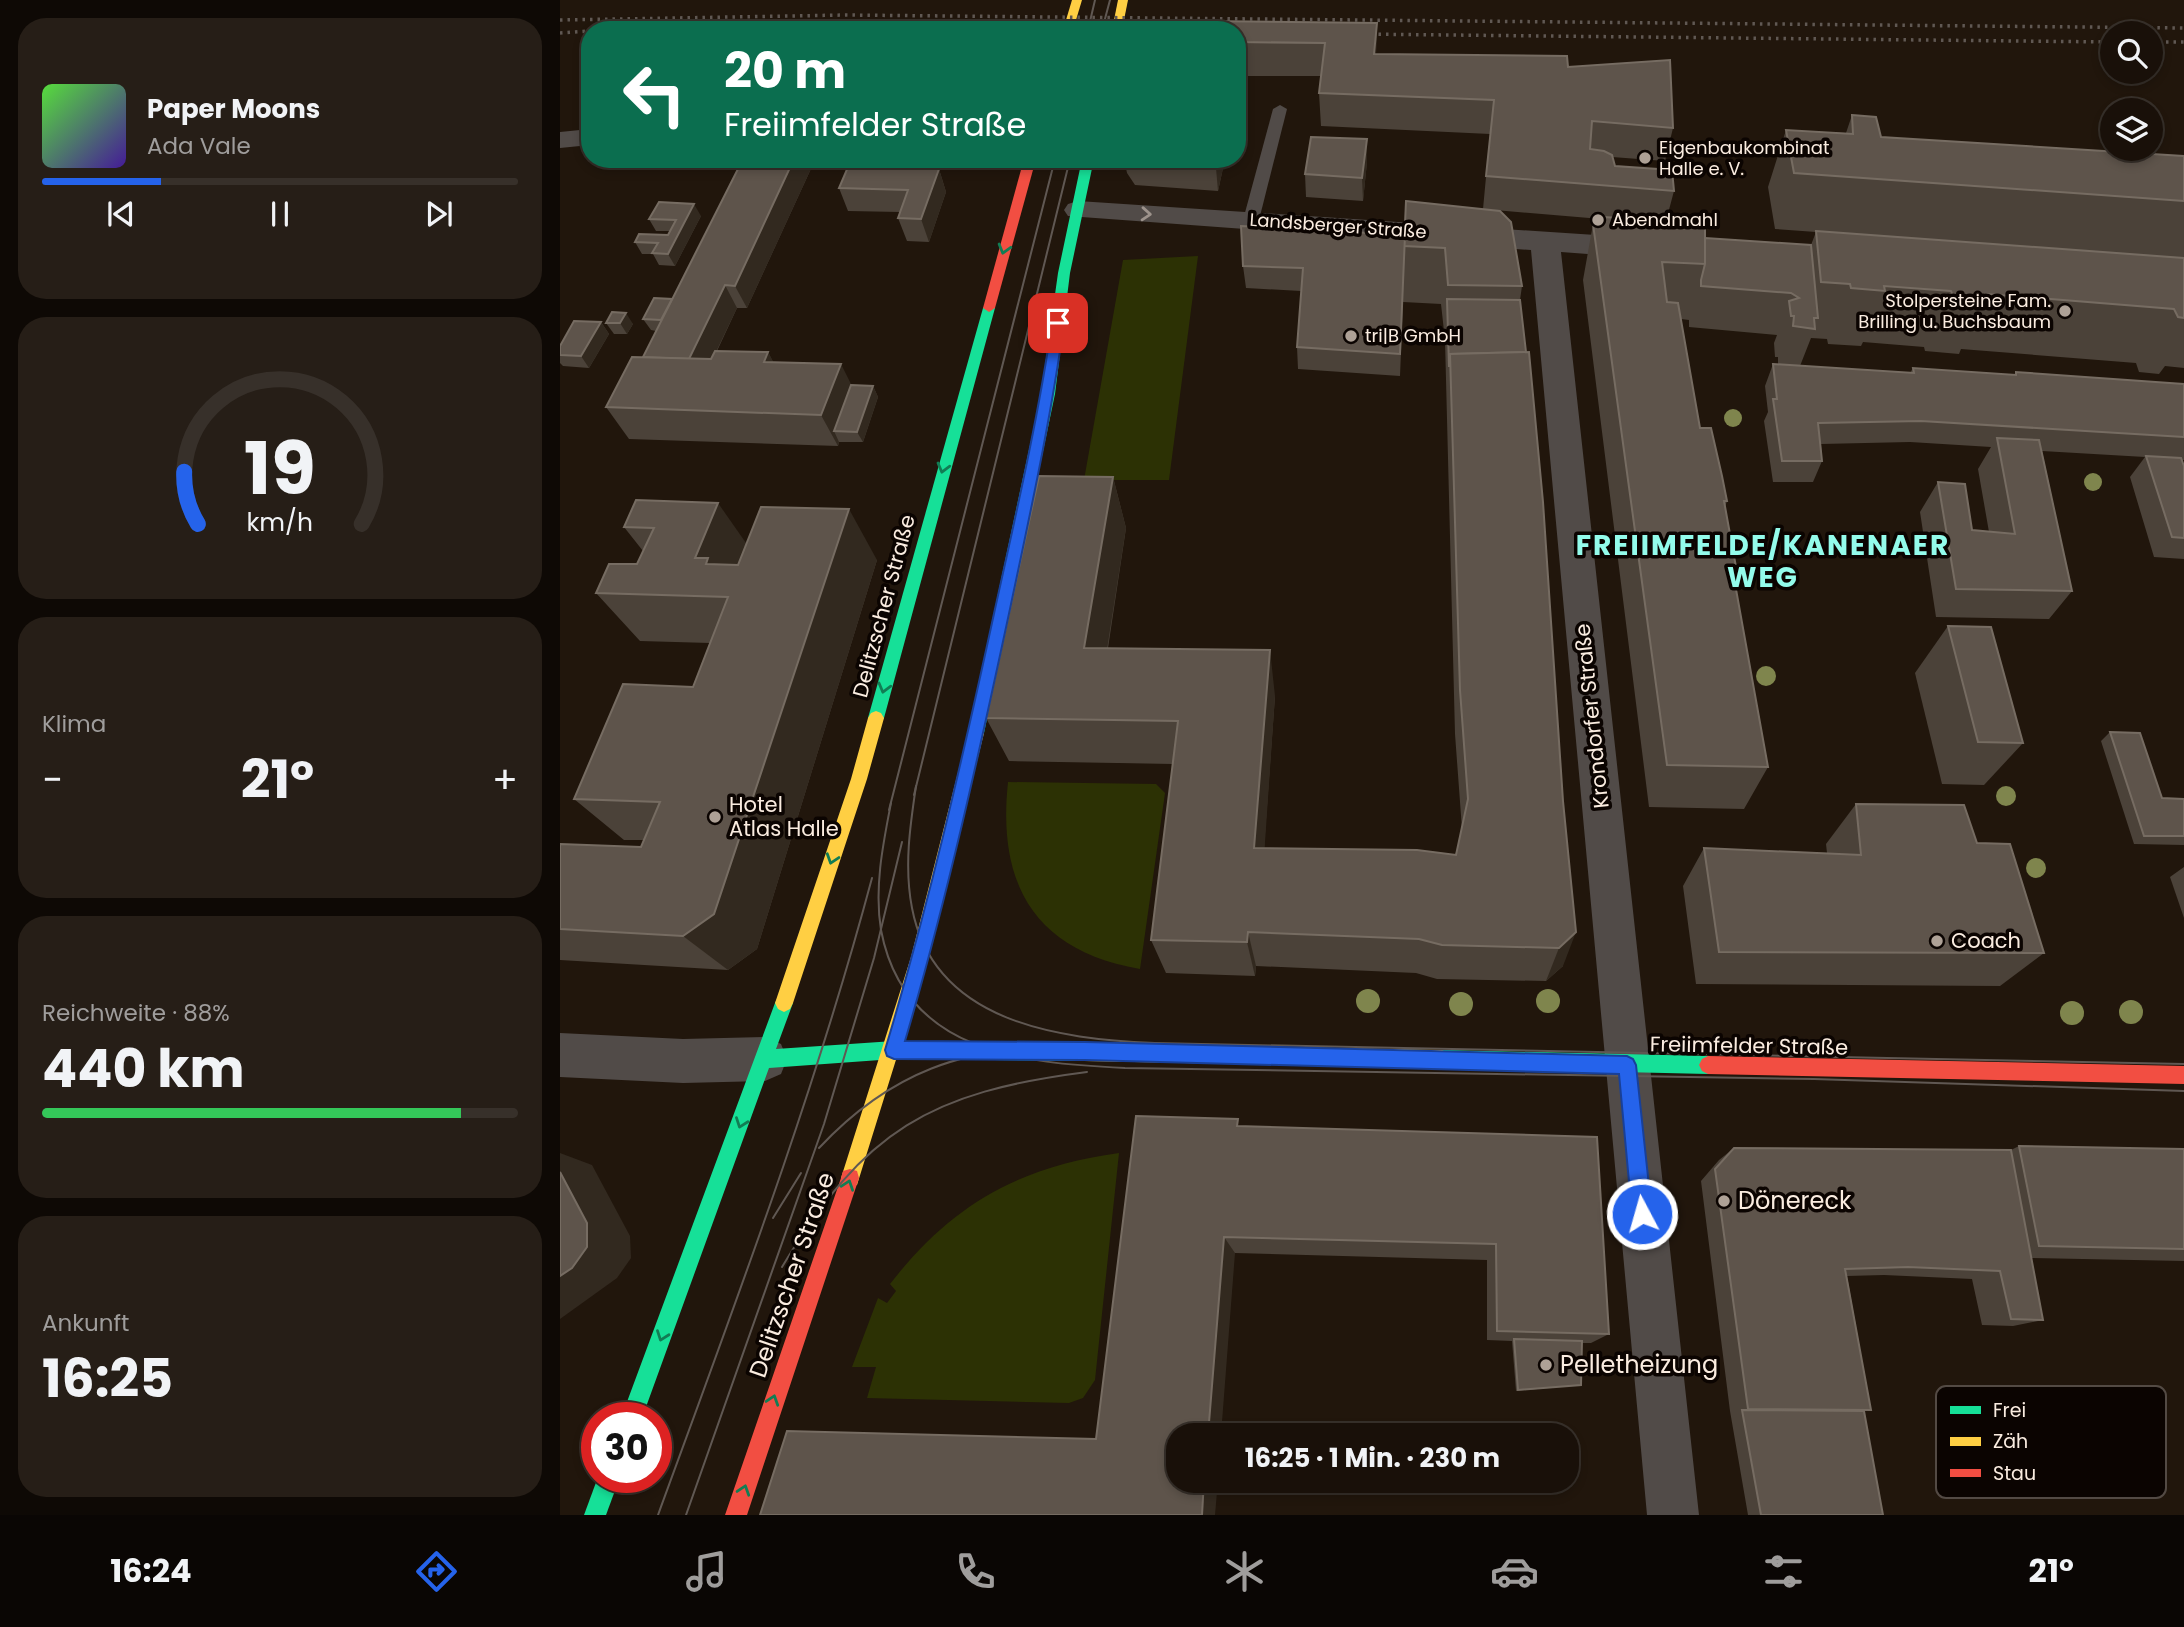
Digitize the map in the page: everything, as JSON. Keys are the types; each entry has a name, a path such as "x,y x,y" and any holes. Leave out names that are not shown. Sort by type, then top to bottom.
{"main road":[{"path":"1071,21 1077,0"},
{"path":"1118,21 1123,0"},
{"name":"Delitzscher Straße","path":"637,1402 765,1059 859,779 1027,168"},
{"name":"Delitzscher Straße","path":"736,1515 894,1050 925,945 965,783 1050,384 1064,272 1086,168"},
{"path":"765,1059 894,1050"},
{"name":"Freiimfelder Straße","path":"894,1050 1101,1051 1627,1065 2184,1075"},
{"path":"595,1515 603,1493"}],"street":[{"path":"560,141 581,138"},
{"name":"Landsberger Straße","path":"1078,210 1670,250"},
{"name":"Krondorfer Straße","path":"1545,241 1674,1515"},
{"path":"560,1055 683,1061 765,1059"}],"lane":[{"path":"1251,220 1280,109"}],"green space":[{"path":"1198,256 1169,480 1084,480 1123,260"},
{"path":"1008,782 1156,784 1165,793 1140,969 1104,960 1074,947 1049,929 1031,907 1017,882 1009,852 1006,819"},
{"path":"1119,1153 1095,1380 1083,1398 1069,1403 867,1398 876,1367 852,1367 878,1298 887,1303 896,1291 890,1284 938,1232 963,1211 1019,1180 1083,1159"}],"building":[{"path":"1246,21 1377,23 1374,54 1567,56 1568,67 1670,60 1673,128 1592,121 1590,149 1612,155 1615,166 1672,170 1674,191 1486,176 1494,100 1319,93 1325,43 1246,42"},
{"path":"1852,115 1876,117 1881,137 2100,151 2100,161 2163,161 2163,155 2184,156 2184,201 1794,173 1786,130 1853,134"},
{"path":"1311,137 1367,139 1362,178 1305,174"},
{"path":"738,168 790,168 735,286 725,285 689,359 643,357"},
{"path":"848,168 939,169 921,219 898,218 908,190 839,188"},
{"path":"1406,201 1500,211 1511,222 1522,286 1448,285 1445,248 1404,246"},
{"path":"659,202 694,204 668,254 652,253 658,243 635,242 639,234 668,235 676,220 649,219"},
{"path":"1604,217 1705,224 1705,264 1662,262 1667,302 1678,303 1700,428 1711,428 1722,476 1736,567 1732,567 1768,767 1667,765 1593,224"},
{"name":"tri|B GmbH","path":"1241,226 1405,235 1400,354 1297,347 1303,268 1243,266"},
{"path":"1816,231 2184,258 2184,318 2178,317 2174,309 1987,294 1988,299 1953,296 1951,291 1884,286 1885,291 1821,282"},
{"path":"1705,238 1811,245 1818,318 1814,318 1815,329 1793,326 1794,316 1791,316 1789,301 1799,298 1791,293 1701,286 1705,264"},
{"path":"654,298 672,299 661,320 643,319"},
{"path":"1447,299 1520,300 1526,352 1450,354 1449,367"},
{"path":"612,312 626,313 620,323 606,323"},
{"path":"574,321 601,322 581,356 560,355 560,346"},
{"path":"715,351 768,352 764,362 841,364 821,415 606,407 632,357 711,359"},
{"path":"1529,352 1543,502 1563,801 1576,932 1559,948 1442,945 1419,939 1248,932 1247,942 1151,940 1178,721 986,718 1039,476 1113,477 1084,648 1270,650 1254,848 1417,850 1456,855 1468,799 1460,690 1450,354"},
{"path":"1773,364 1914,373 1913,368 2016,375 2016,372 2184,384 2184,437 1921,421 1818,423 1822,461 1782,461 1773,399 1777,399"},
{"path":"851,385 873,386 857,432 834,431"},
{"path":"1997,438 2039,440 2072,591 1956,589 1938,482 1965,484 1972,530 2015,534"},
{"path":"2146,456 2181,458 2184,466 2184,538 2172,537"},
{"path":"636,500 718,503 695,558 708,558 706,564 738,565 761,507 849,509 714,914 683,936 560,929 560,844 641,847 660,802 574,799 623,684 693,687 728,597 596,593 609,564 637,564 654,528 624,527"},
{"path":"1948,626 1991,627 2023,743 1978,742"},
{"path":"2110,732 2140,733 2162,798 2184,799 2184,836 2144,836"},
{"path":"1856,804 1964,805 1977,843 2010,844 2044,953 1719,952 1704,848 1861,855"},
{"path":"1136,1116 1238,1119 1237,1126 1597,1137 1609,1334 1497,1331 1496,1244 1224,1237 1209,1423 1166,1423 1166,1493 1203,1493 1202,1515 760,1515 787,1431 1096,1439"},
{"path":"2019,1146 2184,1149 2184,1249 2039,1246"},
{"path":"1734,1148 2011,1150 2043,1320 2011,1319 2000,1271 1908,1267 1845,1269 1871,1410 1748,1409 1715,1169"},
{"path":"560,1172 587,1223 587,1247 572,1268 560,1276"},
{"name":"Pelletheizung","path":"1514,1339 1582,1341 1581,1385 1518,1390"},
{"path":"1742,1410 1864,1411 1883,1515 1761,1515"}],"tram line":[{"path":"1090,21 1095,0"},
{"path":"1104,21 1110,0"},
{"path":"889,810 1053,168"},
{"path":"916,788 1068,168"},
{"path":"914,795 916,788"},
{"path":"916,788 908,877 912,908 925,947 946,977 973,1000 1006,1017 1042,1029 1118,1041 1155,1043 2184,1064"},
{"path":"881,929 879,882 891,803"},
{"path":"881,929 902,842"},
{"path":"658,1515 799,1119 872,878"},
{"path":"686,1515 824,1124 881,929"},
{"path":"881,929 894,971 914,1003 941,1026 973,1043 996,1051"},
{"path":"996,1051 1068,1043"},
{"path":"819,1148 846,1121 902,1082 962,1058 996,1051"},
{"path":"996,1051 1047,1062 1125,1068 1814,1079 2184,1091"},
{"path":"782,1267 812,1220 842,1182 873,1150 906,1126 943,1106 985,1092 1087,1072"},
{"path":"773,1218 801,1173"}],"railway":[{"path":"560,20 846,15 2184,28"},
{"path":"560,33 581,32"},
{"path":"1356,34 2100,42"},
{"path":"2163,42 2184,42"}],"traffic: fast":[{"path":"976,733 1048,394 1064,273 1086,168"},
{"path":"876,718 989,308"},
{"path":"637,1402 784,1003"},
{"path":"765,1059 894,1050 1084,1052"},
{"path":"1442,1059 1708,1065"},
{"path":"595,1515 603,1493"}],"traffic: slow":[{"path":"1071,21 1077,0"},
{"path":"1119,21 1123,0"},
{"path":"784,1003 859,779 876,718"},
{"path":"850,1178 919,957 976,733"},
{"path":"1084,1052 1442,1059"}],"traffic: jam":[{"path":"989,308 1028,168"},
{"path":"1708,1065 2184,1075"},
{"path":"736,1515 850,1178"}],"place":[{"name":"Eigenbaukombinat Halle e. V.","path":"1645,158"},
{"name":"Abendmahl","path":"1598,220"},
{"name":"Stolpersteine Fam. Brilling u. Buchsbaum","path":"2065,311"},
{"name":"tri|B GmbH","path":"1351,336"},
{"name":"Hotel Atlas Halle","path":"715,817"},
{"name":"Coach","path":"1937,941"},
{"name":"Dönereck","path":"1724,1201"},
{"name":"Pelletheizung","path":"1546,1365"}],"district":[{"name":"FREIIMFELDE/KANENAER WEG","path":"1763,561"}],"route":[{"path":"1058,323 1048,394 965,783 925,945 894,1050 1085,1051 1627,1065 1642,1214"}]}
